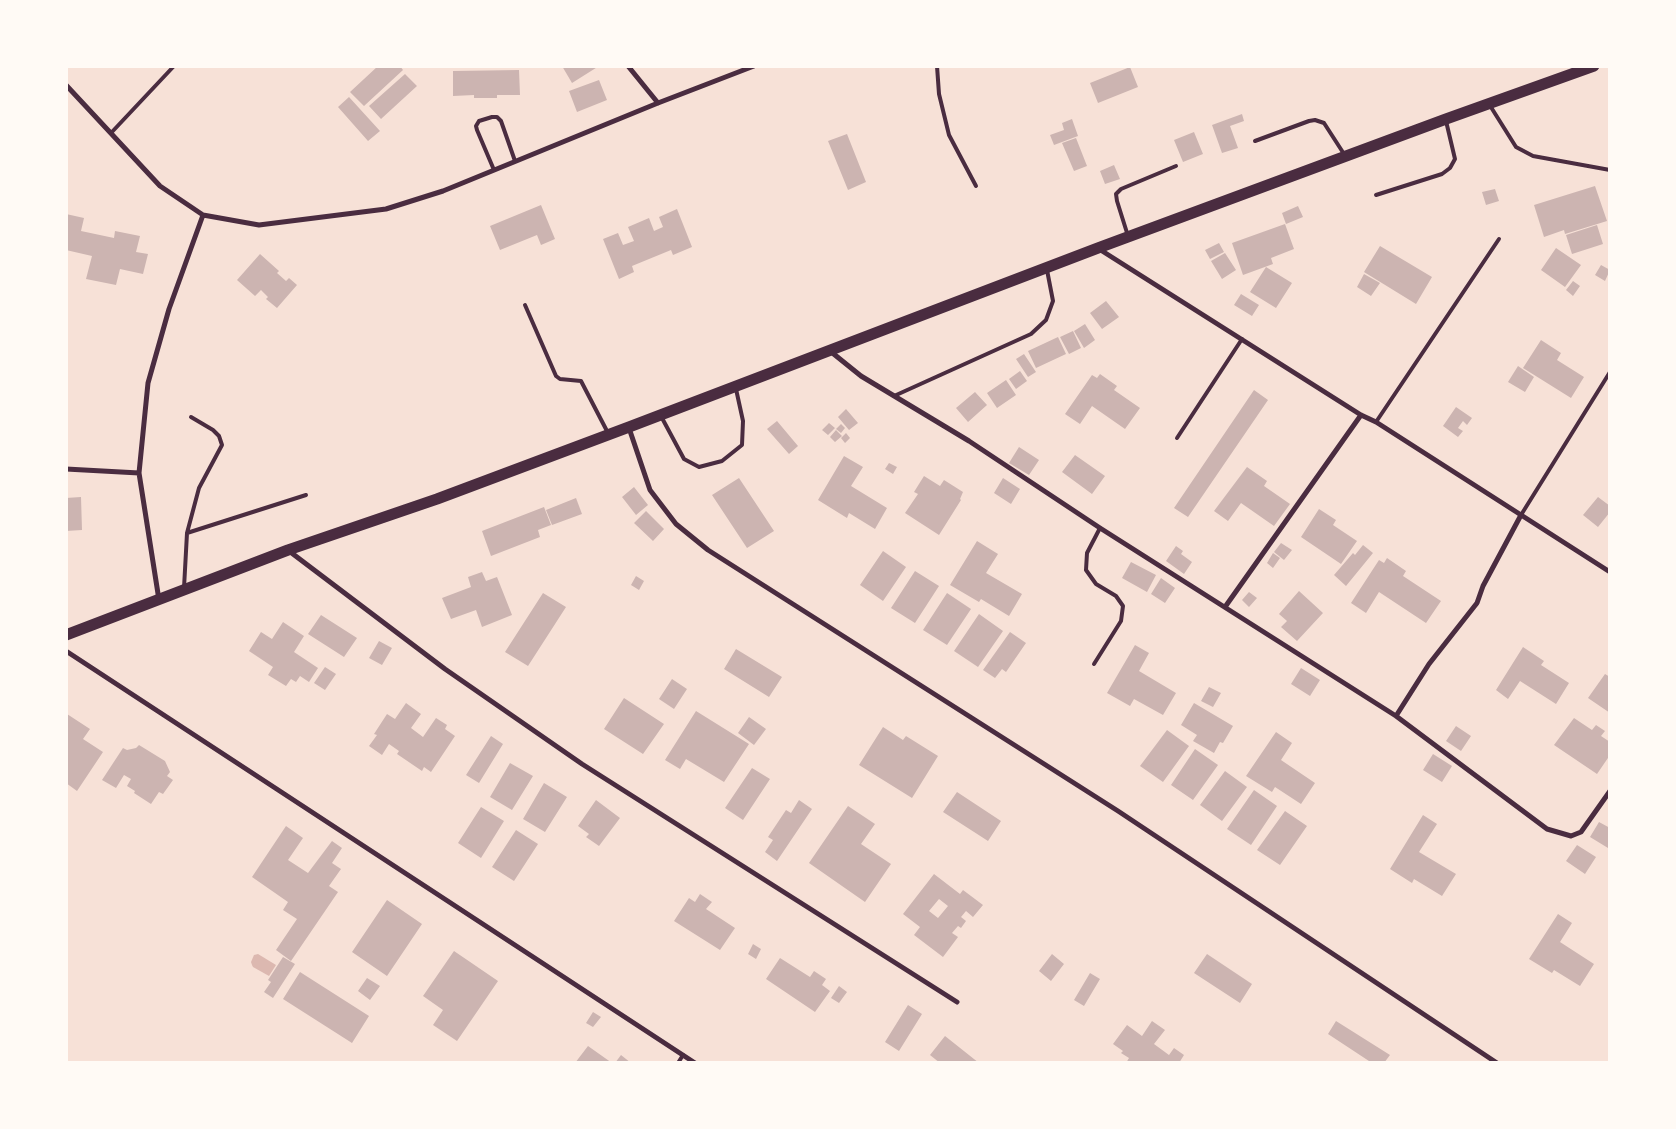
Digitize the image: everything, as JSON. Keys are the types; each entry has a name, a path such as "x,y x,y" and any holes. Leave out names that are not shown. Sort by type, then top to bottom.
{"highway":[{"path":"66,636 288,550 437,499 629,428 1098,248 1594,66"}],"street":[{"path":"628,66 658,103"},
{"path":"66,85 160,186 203,216 259,225 386,209 443,191 754,66"},
{"path":"159,600 140,472 148,383 169,309 203,216"},
{"path":"1098,248 1361,415 1376,422 1610,572"},
{"path":"829,351 861,376 969,441 1100,528 1396,716 1547,829 1571,836 1581,832 1610,791"},
{"path":"1226,607 1361,415"},
{"path":"629,428 650,490 676,524 708,550 1118,810 1497,1063"},
{"path":"66,469 140,472"},
{"path":"1396,716 1429,664 1477,603 1483,586 1521,515"},
{"path":"288,550 445,669 582,764 956,1002"},
{"path":"66,651 695,1063"}],"lane":[{"path":"111,133 174,66"},
{"path":"937,66 939,94 950,135 976,186"},
{"path":"1488,104 1516,147 1533,156 1610,170"},
{"path":"494,170 476,126 479,121 497,117 501,121 515,161"},
{"path":"1376,195 1442,174 1450,168 1454,158 1446,119"},
{"path":"1255,141 1308,121 1316,120 1324,123 1346,156"},
{"path":"1129,237 1116,194 1122,189 1176,166"},
{"path":"1376,422 1499,239"},
{"path":"894,396 1031,334 1046,320 1053,302 1047,268"},
{"path":"525,305 556,376 560,379 581,381 608,435"},
{"path":"1177,438 1242,340"},
{"path":"1521,515 1610,372"},
{"path":"660,416 684,459 699,467 722,461 742,445 743,421 735,387"},
{"path":"184,591 187,533 199,488 222,445 219,436 213,430 191,417"},
{"path":"187,533 306,495"},
{"path":"1094,664 1121,621 1123,606 1116,596 1096,584 1086,570 1087,554 1100,528"},
{"path":"678,1063 683,1055"}],"shaded area":[{"path":"258,954 276,965 269,976 253,967 251,962 254,955"}],"building":[{"path":"378,66 400,66 403,70 364,106 350,92"},
{"path":"562,66 599,66 572,83"},
{"path":"1130,67 1138,87 1098,103 1090,83"},
{"path":"519,70 520,95 497,95 497,98 474,98 474,95 453,96 453,71"},
{"path":"405,74 417,86 381,119 369,106"},
{"path":"599,80 607,100 577,112 569,91"},
{"path":"349,97 380,131 368,141 338,107"},
{"path":"1242,114 1244,121 1230,126 1238,148 1222,153 1212,125"},
{"path":"1072,119 1078,136 1054,145 1050,135 1064,130 1062,123"},
{"path":"1194,132 1203,154 1183,162 1174,140"},
{"path":"847,134 866,182 848,190 828,141"},
{"path":"1076,138 1087,166 1074,171 1062,143"},
{"path":"1114,165 1120,179 1105,184 1100,171"},
{"path":"1595,186 1607,221 1565,234 1564,230 1544,237 1534,205"},
{"path":"1495,189 1499,201 1486,205 1482,192"},
{"path":"541,205 555,239 541,245 537,235 500,250 490,226"},
{"path":"1298,206 1303,217 1286,224 1282,213"},
{"path":"677,209 692,247 673,255 671,250 632,266 634,272 619,279 603,239 618,233 623,245 634,241 628,227 649,218 654,231 663,227 659,217"},
{"path":"66,214 84,218 81,231 114,238 115,231 140,236 136,252 148,254 143,274 120,269 116,285 86,279 92,256 66,250"},
{"path":"1285,224 1294,249 1271,258 1273,264 1243,275 1232,243"},
{"path":"1597,225 1603,244 1572,254 1566,235"},
{"path":"1219,243 1224,252 1210,259 1205,250"},
{"path":"1380,246 1432,277 1416,304 1364,272"},
{"path":"1556,248 1581,265 1565,287 1541,270"},
{"path":"1225,253 1236,270 1222,279 1211,261"},
{"path":"260,254 279,271 277,273 286,281 289,278 297,285 277,308 266,299 268,297 261,290 255,296 237,280"},
{"path":"1601,265 1610,270 1605,281 1595,275"},
{"path":"1266,267 1292,283 1276,308 1250,292"},
{"path":"1364,274 1380,283 1371,296 1357,287"},
{"path":"1573,281 1580,286 1573,296 1566,290"},
{"path":"1241,294 1259,305 1252,316 1234,305"},
{"path":"1106,301 1119,317 1102,329 1090,313"},
{"path":"1085,324 1095,340 1084,348 1074,331"},
{"path":"1073,331 1081,348 1069,354 1060,337"},
{"path":"1058,337 1066,354 1036,368 1028,351"},
{"path":"1541,340 1561,353 1557,360 1584,377 1571,398 1523,368"},
{"path":"1024,354 1036,372 1028,377 1016,359"},
{"path":"1518,366 1534,377 1525,392 1508,382"},
{"path":"1020,371 1027,381 1016,389 1009,379"},
{"path":"1100,374 1117,386 1114,390 1140,408 1125,429 1092,406 1080,424 1065,414 1092,375 1097,378"},
{"path":"1006,380 1016,395 997,408 987,393"},
{"path":"1254,390 1268,400 1188,517 1174,508"},
{"path":"975,392 987,405 968,422 956,408"},
{"path":"1456,407 1472,418 1467,425 1463,421 1458,428 1463,431 1458,437 1443,426"},
{"path":"846,409 858,423 849,430 838,417"},
{"path":"777,421 798,446 789,454 767,429"},
{"path":"829,423 835,428 828,435 822,430"},
{"path":"841,424 845,428 841,433 836,429"},
{"path":"836,430 842,436 835,442 830,437"},
{"path":"846,433 850,438 845,443 841,438"},
{"path":"1019,447 1039,460 1029,475 1009,463"},
{"path":"1075,455 1105,476 1092,494 1062,472"},
{"path":"844,456 863,467 851,486 887,508 875,529 849,513 847,518 818,500"},
{"path":"889,463 897,467 893,474 885,469"},
{"path":"1247,467 1267,481 1264,486 1290,504 1274,526 1241,503 1228,521 1214,511"},
{"path":"924,476 940,486 944,480 963,492 961,500 939,535 905,513 918,494 914,492"},
{"path":"739,478 774,531 747,548 712,495"},
{"path":"1003,478 1020,489 1011,504 994,493"},
{"path":"634,487 648,505 636,515 622,497"},
{"path":"81,497 82,530 66,531 66,498"},
{"path":"1598,497 1610,506 1610,512 1598,527 1583,515"},
{"path":"576,498 582,514 552,525 546,510"},
{"path":"544,507 551,525 538,530 540,537 491,556 482,531"},
{"path":"1319,509 1336,520 1333,525 1357,541 1341,564 1301,537"},
{"path":"646,511 664,529 653,541 634,523"},
{"path":"977,541 998,554 986,573 1022,594 1009,616 981,599 979,602 950,585"},
{"path":"1281,543 1292,550 1284,560 1274,552"},
{"path":"1363,545 1373,553 1346,586 1334,575 1353,553 1355,555"},
{"path":"1176,546 1183,551 1181,554 1192,562 1184,574 1166,561"},
{"path":"883,551 906,567 883,601 860,585"},
{"path":"1273,553 1280,558 1273,568 1267,563"},
{"path":"1387,558 1406,571 1403,576 1441,601 1426,623 1379,592 1366,613 1351,603 1379,560 1384,563"},
{"path":"1131,562 1156,575 1147,592 1122,578"},
{"path":"915,571 939,586 915,623 891,608"},
{"path":"482,572 486,581 497,577 512,615 482,627 476,610 451,619 442,598 471,587 468,577"},
{"path":"636,576 644,581 639,590 631,585"},
{"path":"1161,578 1175,588 1165,603 1151,594"},
{"path":"1299,591 1323,613 1297,641 1281,627 1287,621 1279,614"},
{"path":"1249,592 1257,598 1249,607 1242,600"},
{"path":"543,593 566,607 528,666 505,652"},
{"path":"947,593 971,609 947,645 923,630"},
{"path":"979,614 1003,631 978,667 954,651"},
{"path":"321,615 357,638 344,657 308,634"},
{"path":"283,622 304,636 294,652 318,668 309,682 300,676 296,682 291,679 286,686 268,675 273,667 249,651 261,632 272,639"},
{"path":"1010,632 1026,643 1006,672 1002,669 995,678 983,670"},
{"path":"379,641 392,648 382,665 369,658"},
{"path":"1135,645 1149,653 1139,671 1176,693 1163,715 1134,699 1130,706 1107,693"},
{"path":"1523,647 1544,661 1541,665 1569,683 1556,704 1520,681 1508,699 1496,690"},
{"path":"736,649 782,677 769,697 724,669"},
{"path":"325,667 336,674 325,690 314,683"},
{"path":"1301,668 1320,680 1310,696 1291,684"},
{"path":"1605,674 1610,677 1610,713 1588,698"},
{"path":"672,679 687,689 674,709 659,699"},
{"path":"1209,687 1221,693 1213,707 1201,701"},
{"path":"624,698 664,724 643,754 604,729"},
{"path":"406,703 421,714 411,728 423,737 436,718 447,725 445,729 455,736 431,772 424,767 422,771 397,754 399,751 389,744 382,755 369,746 377,735 374,734 387,714 395,719"},
{"path":"1194,703 1233,726 1223,743 1220,742 1214,753 1193,741 1197,735 1181,725"},
{"path":"696,711 749,744 724,782 686,759 680,769 665,760"},
{"path":"67,714 90,729 83,739 103,752 77,791 66,783"},
{"path":"749,717 766,729 754,745 738,733"},
{"path":"1574,718 1592,730 1596,725 1605,731 1601,736 1610,742 1610,755 1597,774 1554,745"},
{"path":"1456,726 1471,736 1461,751 1446,741"},
{"path":"883,727 903,740 906,736 938,756 912,798 859,765"},
{"path":"1167,730 1189,746 1163,782 1140,766"},
{"path":"1276,732 1292,743 1281,760 1315,783 1301,804 1275,787 1272,792 1246,776"},
{"path":"491,736 503,744 479,783 466,775"},
{"path":"139,745 165,761 170,772 167,776 173,780 163,794 159,792 151,804 127,786 131,779 124,775 116,788 102,780 123,748 127,750 136,748"},
{"path":"1195,749 1218,765 1193,800 1171,785"},
{"path":"1433,754 1452,766 1442,782 1423,770"},
{"path":"510,763 533,776 512,810 490,797"},
{"path":"752,768 770,779 743,820 725,808"},
{"path":"1225,771 1247,787 1222,821 1200,805"},
{"path":"544,783 567,797 545,832 523,819"},
{"path":"1254,790 1277,806 1251,845 1227,829"},
{"path":"957,792 1001,821 988,841 943,812"},
{"path":"596,800 620,818 599,846 586,837 589,834 578,826"},
{"path":"799,800 812,809 777,861 765,852 773,840 768,837 786,810 791,813"},
{"path":"848,806 875,824 861,844 891,864 865,902 809,863"},
{"path":"481,807 504,821 481,858 458,843"},
{"path":"1285,811 1307,826 1280,865 1257,850"},
{"path":"1423,815 1437,824 1419,852 1456,874 1442,896 1414,879 1412,883 1390,869"},
{"path":"1599,822 1610,828 1610,845 1608,848 1590,837"},
{"path":"286,826 303,838 288,860 308,873 332,841 342,848 332,863 341,869 329,886 338,892 291,961 276,950 297,919 283,910 288,902 252,877"},
{"path":"516,830 538,844 514,881 492,867"},
{"path":"1577,845 1596,857 1585,874 1566,861"},
{"path":"934,874 960,894 963,890 983,905 973,917 966,911 961,917 966,921 961,928 958,926 952,933 958,937 943,957 914,935 920,927 903,914","holes":["939,899 948,906 938,918 929,911"]},
{"path":"700,894 712,902 706,909 735,928 720,950 674,921 689,898 695,902"},
{"path":"387,900 422,924 387,976 352,952"},
{"path":"1558,914 1572,923 1560,942 1594,964 1580,986 1554,970 1552,973 1529,959"},
{"path":"753,944 761,949 756,959 748,954"},
{"path":"454,951 498,981 457,1041 433,1025 443,1010 423,996"},
{"path":"1052,954 1064,964 1051,981 1039,971"},
{"path":"1207,954 1252,984 1240,1003 1194,973"},
{"path":"283,957 295,964 273,998 264,992 271,982 268,980"},
{"path":"780,958 810,977 814,971 826,979 822,985 830,991 815,1012 766,979"},
{"path":"300,972 369,1016 352,1043 283,999"},
{"path":"1090,973 1100,979 1084,1006 1074,1000"},
{"path":"367,978 380,986 370,1000 358,991"},
{"path":"839,986 847,992 839,1003 831,998"},
{"path":"908,1005 922,1014 899,1051 885,1042"},
{"path":"593,1012 601,1017 593,1027 586,1023"},
{"path":"1152,1021 1165,1030 1154,1044 1169,1055 1174,1048 1184,1055 1179,1063 1126,1063 1129,1058 1121,1053 1123,1051 1113,1044 1127,1025 1142,1036"},
{"path":"1336,1021 1390,1055 1384,1063 1372,1063 1328,1034"},
{"path":"945,1036 979,1063 940,1063 930,1055"},
{"path":"588,1046 612,1063 575,1063"},
{"path":"621,1055 631,1063 615,1063"}]}
